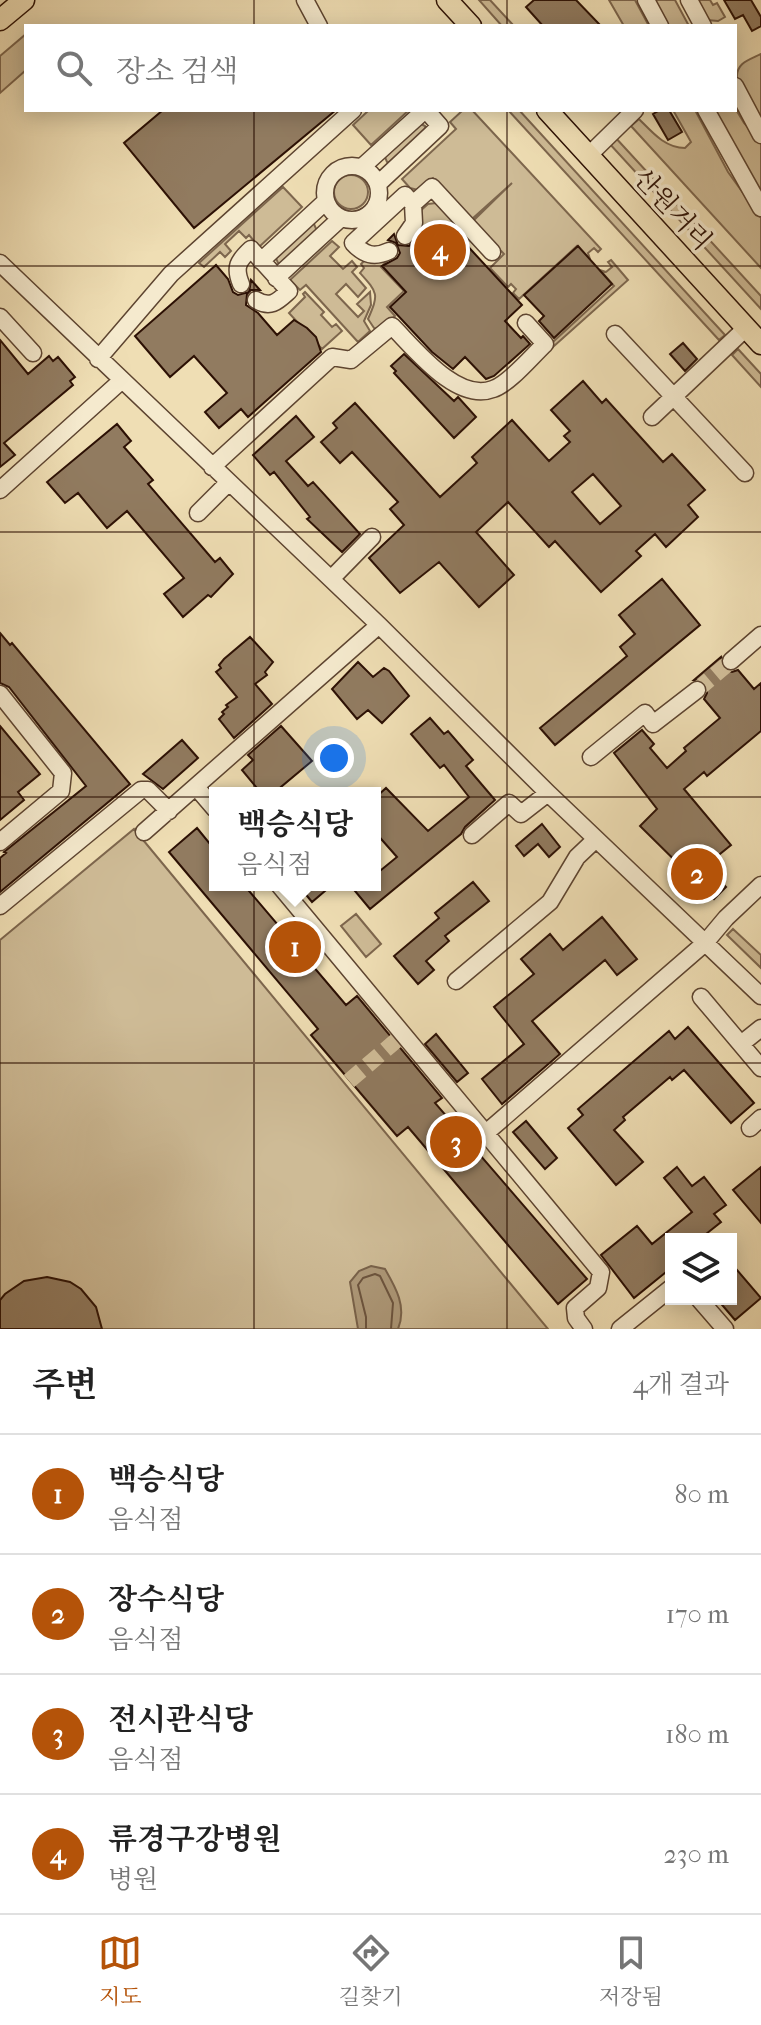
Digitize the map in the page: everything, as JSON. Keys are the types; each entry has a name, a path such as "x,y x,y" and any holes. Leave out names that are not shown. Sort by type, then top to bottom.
{"main road":[{"path":"0,20 24,0"},
{"path":"447,0 469,24"},
{"name":"산원거리","path":"549,112 761,344"}],"street":[{"path":"305,0 318,24"},
{"path":"646,0 659,24"},
{"path":"689,0 702,24"},
{"path":"737,90 761,135"},
{"path":"98,359 171,274 351,112"},
{"path":"362,167 423,112"},
{"path":"378,184 440,126 427,112"},
{"path":"588,156 633,112"},
{"path":"707,112 761,208"},
{"path":"347,165 362,167 374,177 378,184 378,199 374,217 356,220 341,218 329,208 325,186 333,172 347,165"},
{"path":"413,204 432,187 492,252"},
{"path":"389,251 369,255 353,243 374,217 405,195 413,204 414,223 405,236"},
{"path":"261,261 326,201"},
{"path":"276,278 341,218"},
{"path":"241,284 236,273 238,261 251,249 289,291 275,304 264,305 256,300"},
{"path":"0,263 761,996"},
{"path":"0,317 33,353"},
{"path":"212,467 332,357 351,360 392,326 445,378 477,393 496,389 545,344 526,323"},
{"path":"652,417 746,328"},
{"path":"615,334 745,473"},
{"path":"0,490 121,381"},
{"path":"198,513 229,482"},
{"path":"331,579 372,537"},
{"path":"144,832 379,625"},
{"path":"731,661 761,635"},
{"path":"591,757 645,713 653,724 697,690"},
{"path":"0,694 63,773 61,791 0,842"},
{"path":"197,788 209,802"},
{"path":"0,906 141,790 148,790 169,811"},
{"path":"472,835 509,803 521,814 548,793"},
{"path":"456,981 550,902 577,857 596,839"},
{"path":"487,1132 705,943 761,885"},
{"path":"284,891 601,1272 598,1288 575,1308 576,1318 584,1329"},
{"path":"701,997 761,1068"},
{"path":"741,1044 761,1028"},
{"path":"620,1329 665,1293"},
{"path":"704,1305 725,1329"}],"shaded area":[{"path":"479,0 490,0 512,24 500,24"},
{"path":"609,0 635,0 648,24 623,24"},
{"path":"652,0 675,0 688,24 665,24"},
{"path":"694,0 710,0 713,5 717,3 725,17 718,21 707,20"},
{"path":"24,36 24,72 0,93 0,56"},
{"path":"761,54 761,124 737,73 741,65"},
{"path":"737,111 761,141 761,197 712,112"},
{"path":"367,112 407,112 371,145 353,125"},
{"path":"461,112 474,112 601,249 598,252 594,248 588,253 590,259 577,246 519,299 513,293 516,289 511,284 508,287 490,268 504,254 473,221 512,183 472,219 433,178 418,190 410,188 402,179 456,129 450,122"},
{"path":"510,112 521,112 725,335 719,340"},
{"path":"674,112 696,112 728,172 761,218 761,268 631,126 639,119 665,142 685,148 691,142"},
{"path":"419,123 426,130 391,163 387,162 384,155"},
{"path":"614,136 761,296 761,309 608,142"},
{"path":"351,175 363,180 368,192 363,204 351,209 339,204 334,192 339,180"},
{"path":"283,187 302,207 259,247 249,235 246,238 239,231 225,244 231,251 225,257 220,252 204,267 199,263"},
{"path":"436,203 465,233 445,254 419,226 419,212 428,204"},
{"path":"310,224 314,224 317,231 282,264 278,263 275,256"},
{"path":"332,241 339,247 330,256 343,269 352,261 357,267 352,272 366,288 358,297 346,284 336,294 358,317 364,311 357,304 370,292 371,305 364,321 370,331 358,342 306,285 300,290 290,280"},
{"path":"367,258 389,259 381,267 404,291 387,307 395,316 379,330 368,319 375,294 360,273 364,268 361,264"},
{"path":"611,260 628,280 544,355 542,352 614,286 600,270 606,272 612,267 608,262"},
{"path":"305,292 324,312 321,315 332,327 336,324 342,331 322,349 289,313 305,297"},
{"path":"738,349 761,374 761,387 732,355"},
{"path":"134,829 548,1329 0,1329 0,940"},
{"path":"356,914 381,944 366,957 341,926"},
{"path":"733,929 761,955 761,968 727,935"}],"water":[{"path":"371,1266 385,1269 396,1291 401,1305 398,1329 358,1329 350,1282 359,1271"}],"building":[{"path":"534,0 576,0 599,24 541,24 526,7"},
{"path":"724,0 751,0 761,17 761,26 752,31 743,15 735,19"},
{"path":"161,112 334,112 194,228 124,143"},
{"path":"670,112 682,132 668,140 653,114"},
{"path":"422,231 445,255 462,240 522,305 505,321 530,344 494,376 486,379 465,357 453,369 432,352 390,307 406,292 382,266 400,253 396,243 388,240 394,234 398,245 409,246"},
{"path":"578,246 612,284 554,338 539,321 544,316 524,295"},
{"path":"216,265 228,279 233,292 238,295 249,292 246,305 258,313 277,335 294,320 316,337 321,352 248,417 241,409 219,428 205,412 227,393 194,356 170,377 135,336"},
{"path":"251,280 260,290 249,292"},
{"path":"0,340 28,374 49,356 53,361 58,357 75,377 70,381 73,385 4,443 15,455 0,467"},
{"path":"683,343 697,359 685,371 670,354"},
{"path":"404,354 454,401 458,397 476,417 454,438 394,373 396,371 391,366"},
{"path":"583,381 602,403 606,399 663,462 672,454 705,490 688,505 698,517 666,547 655,534 636,551 641,556 601,592 555,541 549,547 508,502 476,532 514,575 479,607 439,562 400,593 369,558 404,525 390,509 398,502 352,452 340,463 321,442 337,428 333,423 355,403 440,497 477,463 472,457 512,420 549,461 570,442 564,436 570,431 551,410","holes":["593,474 621,506 600,524 572,492"]},
{"path":"296,416 314,437 286,461 308,486 313,482 360,534 342,552 307,519 310,517 274,472 270,475 253,455"},
{"path":"117,424 131,441 124,447 153,480 148,484 215,562 220,558 233,574 211,597 208,595 183,617 164,594 184,578 127,511 107,528 78,493 65,503 47,482"},
{"path":"662,579 700,625 555,745 540,728 627,656 620,647 635,634 619,615"},
{"path":"0,633 10,645 12,643 130,784 0,892 0,858 4,852 86,786 9,687 0,683"},
{"path":"250,637 273,662 265,672 267,675 255,684 272,704 234,738 219,719 228,707 226,705 237,697 216,672 224,659"},
{"path":"721,657 723,669 738,670 754,689 761,683 761,731 707,776 704,772 684,789 731,845 705,866 726,887 714,899 640,826 657,809 614,753 642,730 654,744 650,748 667,768 686,751 684,748 720,718 704,699 706,684 694,680"},
{"path":"358,662 373,677 384,668 389,671 409,696 382,723 368,710 357,719 332,689"},
{"path":"430,718 444,734 448,731 473,760 466,766 495,800 461,834 370,909 355,891 381,891 381,870 397,857 381,839 381,793 386,788 428,831 469,797 444,765 440,768 411,734"},
{"path":"0,726 40,774 18,792 24,800 0,820"},
{"path":"281,726 312,761 281,787 256,787 242,770 253,760 248,755"},
{"path":"182,740 198,758 163,789 143,774"},
{"path":"542,824 560,847 549,857 538,844 524,856 516,846"},
{"path":"197,828 209,843 209,891 249,891 346,1005 357,996 442,1098 435,1103 587,1279 558,1304 408,1127 397,1136 311,1035 318,1029 169,852"},
{"path":"473,882 489,901 445,936 449,941 426,961 434,970 418,984 394,956 439,918 435,913"},
{"path":"303,891 325,891 312,902"},
{"path":"602,917 637,959 617,975 605,960 532,1021 560,1054 502,1104 482,1079 524,1044 494,1007 534,974 521,959 550,934 563,950"},
{"path":"688,1027 754,1103 731,1123 684,1070 672,1080 670,1077 623,1117 625,1120 614,1130 643,1162 616,1185 568,1128 583,1115 578,1109 669,1031 675,1039"},
{"path":"436,1034 468,1073 457,1082 425,1044"},
{"path":"526,1121 557,1158 545,1169 513,1132"},
{"path":"677,1167 692,1186 704,1177 726,1205 714,1214 721,1222 707,1233 666,1233 692,1212 664,1178"},
{"path":"761,1167 761,1223 733,1190"},
{"path":"637,1226 652,1244 665,1234 665,1273 634,1298 601,1255"},
{"path":"737,1270 761,1298 735,1320 722,1305 737,1305"},
{"path":"47,1277 70,1282 81,1289 96,1307 102,1329 0,1329 0,1300 5,1294 24,1281"}],"tunnel":[{"path":"697,690 731,661"},
{"path":"349,1081 405,1033"}],"place":[{"name":"류경구강병원","path":"440,250"},
{"name":"장수식당","path":"697,874"},
{"name":"백승식당","path":"295,947"},
{"name":"전시관식당","path":"456,1142"}]}
